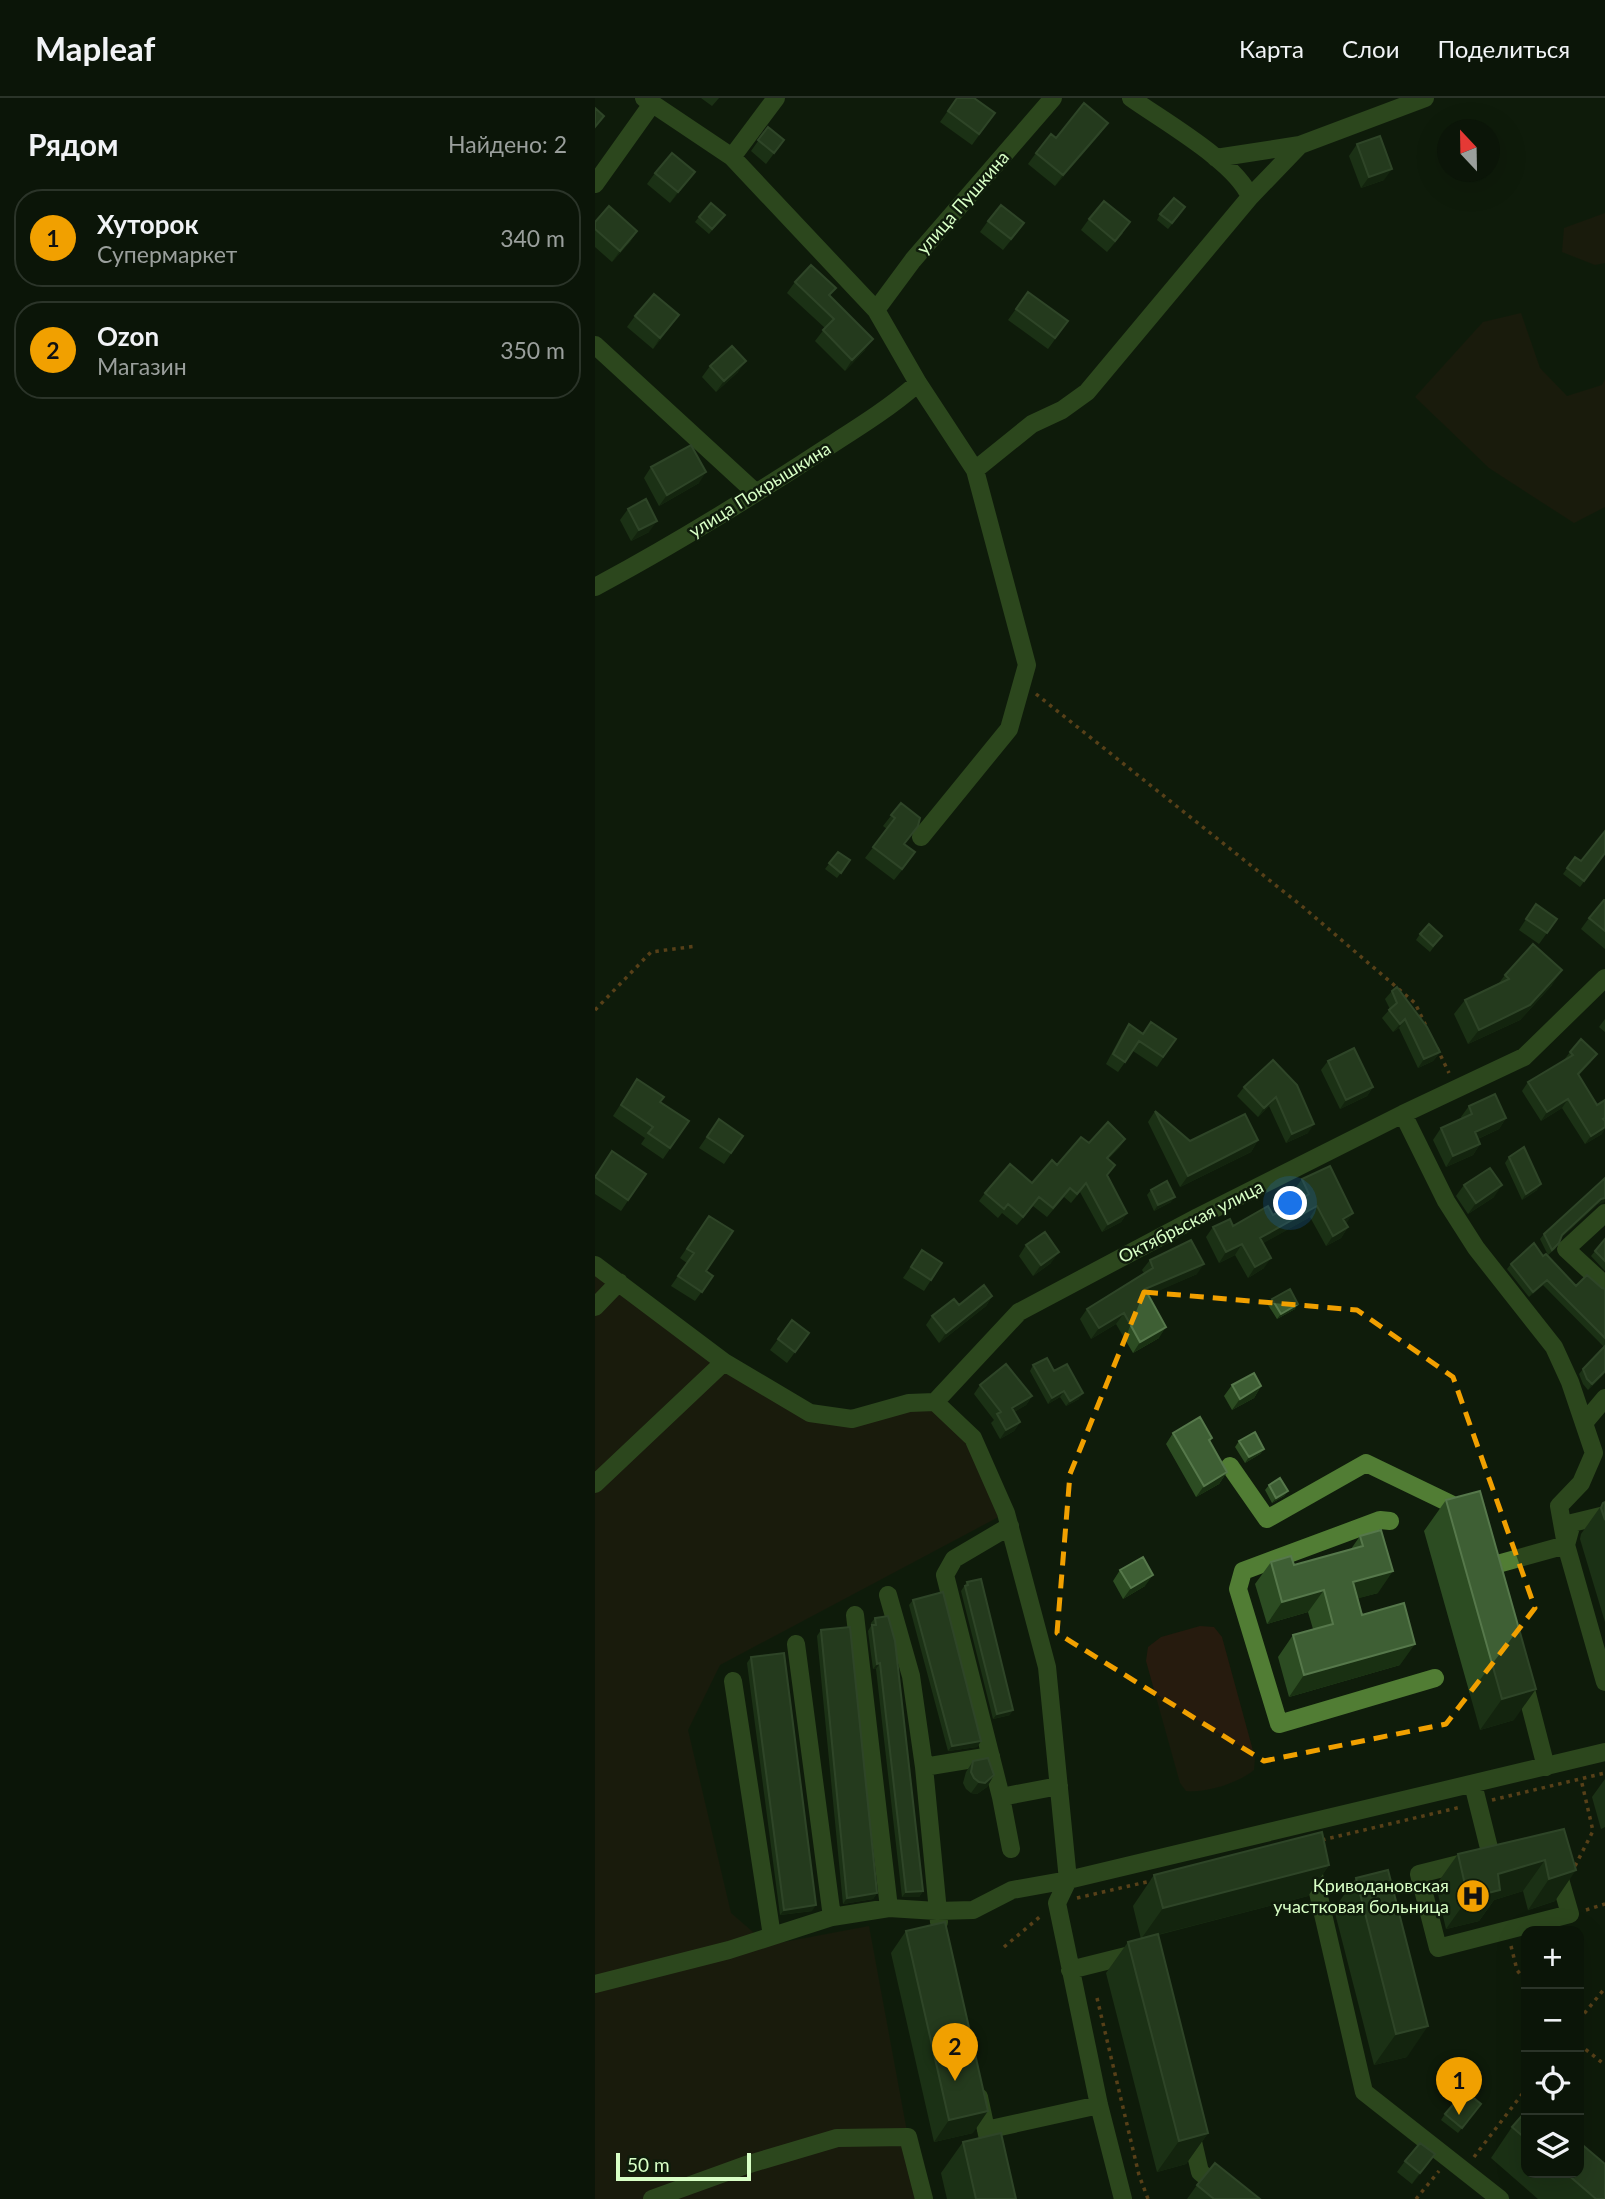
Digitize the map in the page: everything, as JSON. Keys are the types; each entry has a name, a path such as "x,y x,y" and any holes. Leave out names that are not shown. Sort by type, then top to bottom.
{"street":[{"path":"732,157 776,98"},
{"name":"улица Пушкина","path":"876,310 913,260 1053,98"},
{"path":"1131,98 1216,158 1245,184 1250,197"},
{"path":"1216,158 1300,145 1425,98"},
{"path":"595,184 648,101 732,157 876,310 918,383 975,470 1027,665 1009,729 921,836"},
{"path":"975,470 1031,424 1062,410 1087,392 1250,197 1300,145"},
{"path":"595,345 755,493"},
{"name":"улица Покрышкина","path":"595,587 674,544 755,493 893,405 918,383"},
{"name":"Октябрьская улица","path":"935,1402 1019,1312 1198,1217 1524,1056 1605,978"},
{"path":"1403,1114 1446,1201 1476,1248 1554,1347 1599,1457 1581,1483 1559,1506 1566,1545 1605,1682"},
{"path":"1605,1213 1566,1249 1605,1284"},
{"path":"595,1265 724,1362 810,1413 852,1419 909,1403 935,1402 973,1438 1006,1513 1047,1668 1068,1880 1057,1903 1099,2105 1123,2199"},
{"path":"595,1307 619,1282"},
{"path":"595,1485 724,1362"},
{"path":"1584,1423 1605,1398"},
{"path":"1230,1466 1267,1519 1366,1463 1451,1504"},
{"path":"1566,1545 1572,1523 1605,1515"},
{"path":"1390,1521 1380,1520 1243,1571 1238,1589 1279,1724 1434,1678"},
{"path":"1010,1526 954,1559 945,1575 1001,1797 1011,1849"},
{"path":"1494,1565 1566,1545"},
{"path":"888,1595 911,1676 924,1767 937,1911 942,1933"},
{"path":"855,1615 889,1908"},
{"path":"796,1644 832,1917"},
{"path":"1518,1659 1546,1767"},
{"path":"733,1681 772,1936"},
{"path":"595,1984 832,1917 889,1908 973,1910 1012,1890 1068,1880 1605,1752"},
{"path":"924,1767 991,1756"},
{"path":"1473,1784 1477,1803 1497,1855 1419,1874 1438,1948 1570,1914 1552,1854"},
{"path":"1001,1797 1059,1786"},
{"path":"1303,1824 1364,2092 1500,2199"},
{"path":"1070,1970 1147,1951 1150,1964"},
{"path":"974,2077 1001,2199"},
{"path":"986,2130 1099,2105"},
{"path":"1185,2107 1201,2172 1233,2199"},
{"path":"652,2199 746,2165 837,2138 908,2137 924,2199"}],"path":[{"path":"1024,682 1313,916 1415,1003 1427,1027"},
{"path":"595,1010 651,953 697,946"},
{"path":"1433,1040 1457,1088"},
{"path":"1307,1844 1605,1773"},
{"path":"1563,1890 1593,1831 1581,1779"},
{"path":"1003,1947 1057,1903 1162,1878"},
{"path":"1507,1930 1517,1970 1521,1975"},
{"path":"1089,1965 1139,2175 1149,2199"},
{"path":"1584,2014 1605,1988"},
{"path":"1584,2048 1605,2065"},
{"path":"1465,2170 1521,2096"},
{"path":"1416,2199 1450,2158"}],"highlighted area":[{"path":"1144,1292 1357,1310 1453,1377 1535,1608 1446,1724 1264,1761 1057,1633 1070,1474"}],"shaded area":[{"path":"1605,213 1605,263 1595,265 1562,252 1564,228"},
{"path":"1521,313 1540,368 1567,396 1602,385 1605,379 1605,507 1574,523 1489,468 1415,397 1483,322"},
{"path":"595,1265 810,1413 852,1419 935,1402 973,1438 1006,1513 720,1665 688,1730 731,1913 768,1945 869,1926 908,2137 924,2199 595,2199"},
{"path":"1200,1626 1214,1627 1222,1637 1255,1758 1254,1770 1222,1786 1186,1791 1180,1783 1146,1661 1148,1647 1161,1637"}],"building":[{"path":"957,98 974,98 995,113 979,134 948,111"},
{"path":"1084,103 1108,123 1063,175 1036,153 1051,134 1056,138"},
{"path":"595,108 604,116 595,127"},
{"path":"768,127 784,140 774,153 758,140"},
{"path":"1380,136 1392,169 1369,177 1357,144"},
{"path":"672,153 695,172 678,192 655,173"},
{"path":"1174,198 1185,207 1172,223 1160,214"},
{"path":"1104,201 1130,222 1115,241 1089,219"},
{"path":"711,203 725,215 712,229 699,217"},
{"path":"1001,205 1024,223 1011,239 988,221"},
{"path":"609,206 637,231 620,251 595,229 595,222"},
{"path":"811,265 836,288 829,295 873,339 852,360 823,330 834,319 795,282"},
{"path":"1028,292 1068,321 1055,338 1016,309"},
{"path":"654,294 679,315 660,338 635,316"},
{"path":"732,346 746,361 724,381 710,366"},
{"path":"691,445 706,472 667,495 651,467"},
{"path":"646,499 657,521 639,530 628,509"},
{"path":"901,803 920,818 918,826 904,844 915,852 902,869 873,847 895,818 891,815"},
{"path":"1605,831 1605,853 1584,881 1567,868 1575,857 1581,861"},
{"path":"838,852 850,860 841,873 829,863"},
{"path":"1605,900 1605,931 1589,918"},
{"path":"1536,904 1557,919 1547,933 1526,919"},
{"path":"1429,924 1442,936 1433,946 1420,934"},
{"path":"1533,944 1562,970 1530,1005 1479,1030 1465,1000 1509,979 1505,975"},
{"path":"1397,987 1427,1027 1440,1052 1424,1059 1405,1019 1400,1024 1389,1010 1397,1003 1392,991"},
{"path":"1151,1022 1176,1039 1163,1057 1139,1041 1125,1062 1113,1054 1129,1024 1143,1034"},
{"path":"1581,1039 1597,1054 1578,1074 1597,1105 1605,1100 1605,1127 1591,1136 1568,1099 1547,1112 1528,1082 1573,1055 1570,1052"},
{"path":"1354,1048 1373,1087 1346,1100 1328,1061"},
{"path":"1273,1060 1297,1085 1314,1124 1292,1134 1276,1097 1264,1108 1244,1087"},
{"path":"637,1079 664,1097 660,1102 689,1121 670,1148 648,1133 653,1127 621,1105"},
{"path":"1495,1094 1506,1118 1475,1132 1480,1144 1453,1156 1441,1128 1472,1114 1469,1106"},
{"path":"1155,1111 1190,1141 1245,1114 1258,1140 1188,1176"},
{"path":"719,1119 743,1136 731,1153 707,1137"},
{"path":"1108,1122 1125,1139 1107,1158 1115,1165 1107,1175 1127,1213 1108,1224 1086,1183 1077,1194 1070,1188 1053,1208 1039,1197 1023,1217 1008,1204 1004,1209 985,1193 1010,1164 1032,1183 1052,1160 1057,1165 1081,1137 1089,1143"},
{"path":"1524,1147 1541,1184 1526,1194 1509,1157"},
{"path":"612,1151 646,1174 628,1200 595,1177"},
{"path":"1330,1166 1353,1213 1343,1219 1348,1227 1333,1236 1317,1206 1260,1238 1271,1258 1255,1267 1242,1244 1226,1252 1213,1227 1230,1219 1233,1226 1268,1206 1273,1215 1309,1194 1302,1179"},
{"path":"1490,1168 1502,1185 1476,1203 1464,1185"},
{"path":"1605,1178 1605,1198 1562,1235 1552,1250 1544,1234"},
{"path":"1167,1181 1175,1197 1158,1205 1151,1190"},
{"path":"709,1216 733,1231 706,1271 713,1276 702,1292 678,1276 694,1253 687,1249"},
{"path":"1045,1232 1059,1252 1041,1265 1026,1245"},
{"path":"1605,1239 1605,1261 1595,1251"},
{"path":"1191,1240 1204,1264 1145,1289 1166,1327 1140,1342 1124,1313 1099,1328 1087,1309 1153,1268 1150,1260"},
{"path":"1534,1243 1543,1256 1546,1254 1576,1286 1587,1275 1605,1289 1605,1338 1547,1280 1533,1292 1511,1264"},
{"path":"922,1250 942,1263 931,1280 911,1267"},
{"path":"984,1285 992,1296 946,1333 932,1316 954,1299 959,1305"},
{"path":"1290,1289 1298,1304 1281,1314 1272,1299"},
{"path":"792,1320 809,1333 795,1352 778,1339"},
{"path":"1605,1346 1605,1371 1592,1384 1583,1369"},
{"path":"1047,1358 1054,1371 1067,1364 1083,1393 1070,1401 1064,1391 1052,1398 1033,1365"},
{"path":"1006,1364 1032,1396 1012,1408 1020,1422 1006,1430 997,1414 1001,1412 980,1385"},
{"path":"1254,1373 1261,1386 1240,1399 1232,1385"},
{"path":"1200,1417 1227,1472 1204,1486 1173,1433"},
{"path":"1255,1432 1264,1449 1249,1457 1239,1441"},
{"path":"1280,1478 1288,1491 1276,1498 1269,1485"},
{"path":"1480,1491 1536,1689 1502,1699 1446,1500"},
{"path":"1605,1502 1605,1520 1601,1508"},
{"path":"1381,1530 1393,1571 1353,1582 1362,1615 1404,1603 1415,1644 1304,1675 1293,1635 1333,1624 1324,1590 1282,1602 1271,1562 1291,1556 1294,1565 1363,1546 1360,1536"},
{"path":"1143,1557 1153,1575 1131,1588 1120,1570"},
{"path":"981,1579 1013,1710 997,1714 965,1586 968,1585 967,1582"},
{"path":"943,1592 981,1741 952,1746 913,1600"},
{"path":"888,1616 895,1641 923,1891 906,1892 880,1663 877,1664 872,1625 876,1625 875,1618"},
{"path":"850,1627 877,1893 847,1898 821,1630"},
{"path":"784,1653 816,1905 784,1910 751,1657"},
{"path":"988,1758 994,1775 985,1783 979,1782 971,1772 973,1761"},
{"path":"1564,1829 1576,1870 1549,1879 1545,1860 1498,1874 1500,1890 1468,1898 1458,1854"},
{"path":"1322,1832 1329,1865 1163,1908 1154,1875"},
{"path":"1388,1870 1428,2026 1396,2034 1356,1878"},
{"path":"945,1922 988,2111 949,2120 906,1931"},
{"path":"1158,1934 1208,2133 1179,2141 1128,1942"},
{"path":"1465,2091 1481,2104 1462,2128 1445,2114"},
{"path":"1521,2117 1521,2135 1512,2127"},
{"path":"1001,2133 1016,2199 976,2199 963,2142"},
{"path":"1420,2143 1435,2154 1420,2173 1405,2161"},
{"path":"1584,2146 1605,2164 1605,2199 1596,2199 1572,2178 1584,2178"},
{"path":"1215,2163 1260,2199 1214,2199 1197,2185"}],"place":[{"name":"Криводановская участковая больница","path":"1473,1896"},
{"name":"Ozon","path":"955,2081"},
{"name":"Хуторок","path":"1459,2115"}]}
